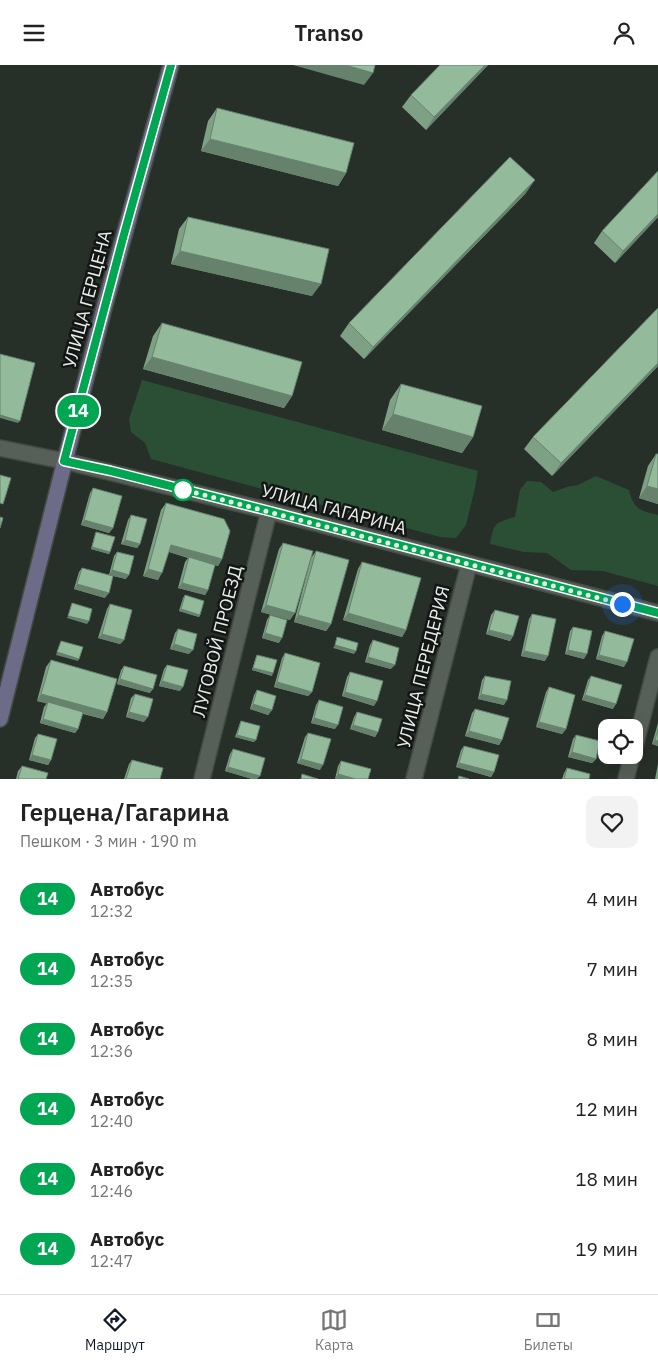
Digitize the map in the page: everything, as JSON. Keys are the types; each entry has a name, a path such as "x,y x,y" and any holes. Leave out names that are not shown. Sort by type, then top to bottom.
{"main road":[{"name":"УЛИЦА ГЕРЦЕНА","path":"0,719 64,461 170,65"}],"street":[{"name":"УЛИЦА ГАГАРИНА","path":"0,448 111,471 658,613"},
{"name":"ЛУГОВОЙ ПРОЕЗД","path":"202,779 269,511"},
{"name":"УЛИЦА ПЕРЕДЕРИЯ","path":"414,779 469,564"},
{"path":"642,719 658,657"},
{"path":"626,779 630,764"}],"green space":[{"path":"142,380 478,471 466,525 456,538 440,537 151,459 145,443 131,432 129,419"},
{"path":"596,476 629,490 633,502 638,508 658,515 658,586 603,571 571,570 547,553 524,552 490,544 496,525 515,517 520,490 527,481 541,482 553,492 578,485"}],"building":[{"path":"345,65 375,65 373,73"},
{"path":"440,65 485,65 434,117 411,95"},
{"path":"217,108 354,143 346,173 210,139"},
{"path":"510,157 535,180 373,347 349,323"},
{"path":"658,171 658,214 623,251 602,231"},
{"path":"188,217 329,249 321,284 180,251"},
{"path":"658,308 658,363 561,463 533,437"},
{"path":"162,323 302,362 292,396 152,357"},
{"path":"0,354 35,363 20,421 0,415"},
{"path":"401,384 482,406 473,437 393,414"},
{"path":"656,454 658,454 658,489 647,486"},
{"path":"0,475 11,478 3,504 0,503"},
{"path":"93,488 122,496 113,528 84,520"},
{"path":"166,503 224,519 230,531 222,559 171,545 162,573 148,569"},
{"path":"131,515 147,519 140,544 125,540"},
{"path":"0,517 3,518 0,528"},
{"path":"96,532 115,537 110,552 92,547"},
{"path":"283,543 313,551 295,613 266,605"},
{"path":"316,551 349,560 331,624 298,615"},
{"path":"117,552 134,556 129,575 112,570"},
{"path":"189,557 215,565 208,590 182,583"},
{"path":"362,562 421,578 406,630 348,613"},
{"path":"82,568 113,576 109,593 77,584"},
{"path":"185,595 204,601 200,615 181,609"},
{"path":"72,603 92,609 89,621 68,616"},
{"path":"110,604 132,610 124,640 102,634"},
{"path":"495,610 519,616 513,636 489,630"},
{"path":"532,614 556,619 548,656 524,651"},
{"path":"270,615 287,620 282,638 265,633"},
{"path":"573,627 592,631 587,654 568,650"},
{"path":"178,629 197,634 193,650 174,644"},
{"path":"605,631 634,639 627,662 599,655"},
{"path":"337,637 358,643 356,651 335,645"},
{"path":"373,640 399,648 395,665 368,657"},
{"path":"61,641 83,647 79,659 57,652"},
{"path":"285,653 320,663 312,692 277,682"},
{"path":"257,655 277,660 273,673 253,668"},
{"path":"51,660 117,679 107,712 41,694"},
{"path":"167,665 188,670 183,687 162,681"},
{"path":"124,666 157,675 153,689 120,679"},
{"path":"350,672 383,681 377,701 345,692"},
{"path":"485,676 511,681 507,700 481,694"},
{"path":"591,676 622,685 616,704 585,695"},
{"path":"549,687 575,695 566,729 539,722"},
{"path":"257,690 276,696 272,710 253,704"},
{"path":"135,694 153,699 148,717 129,712"},
{"path":"319,700 343,707 338,725 314,718"},
{"path":"48,702 83,712 78,729 43,719"},
{"path":"475,709 509,718 502,740 469,731"},
{"path":"357,712 382,719 378,732 353,725"},
{"path":"241,721 260,726 256,740 237,735"},
{"path":"658,729 658,741 655,740"},
{"path":"308,733 331,739 323,765 301,759"},
{"path":"38,734 57,739 51,760 32,755"},
{"path":"576,735 598,740 596,759 572,752"},
{"path":"464,746 499,755 494,772 459,763"},
{"path":"233,749 265,758 260,776 228,767"},
{"path":"132,760 163,768 160,779 126,779"},
{"path":"341,761 371,769 368,779 356,779 338,774"},
{"path":"22,766 48,773 46,779 18,779"},
{"path":"567,768 590,774 589,779 564,779"},
{"path":"302,774 318,779 301,779"},
{"path":"459,776 469,779 458,779"}],"bus line":[{"name":"14","path":"171,65 64,461 269,511 658,613"}],"route":[{"path":"183,490 181,489 622,604"}]}
